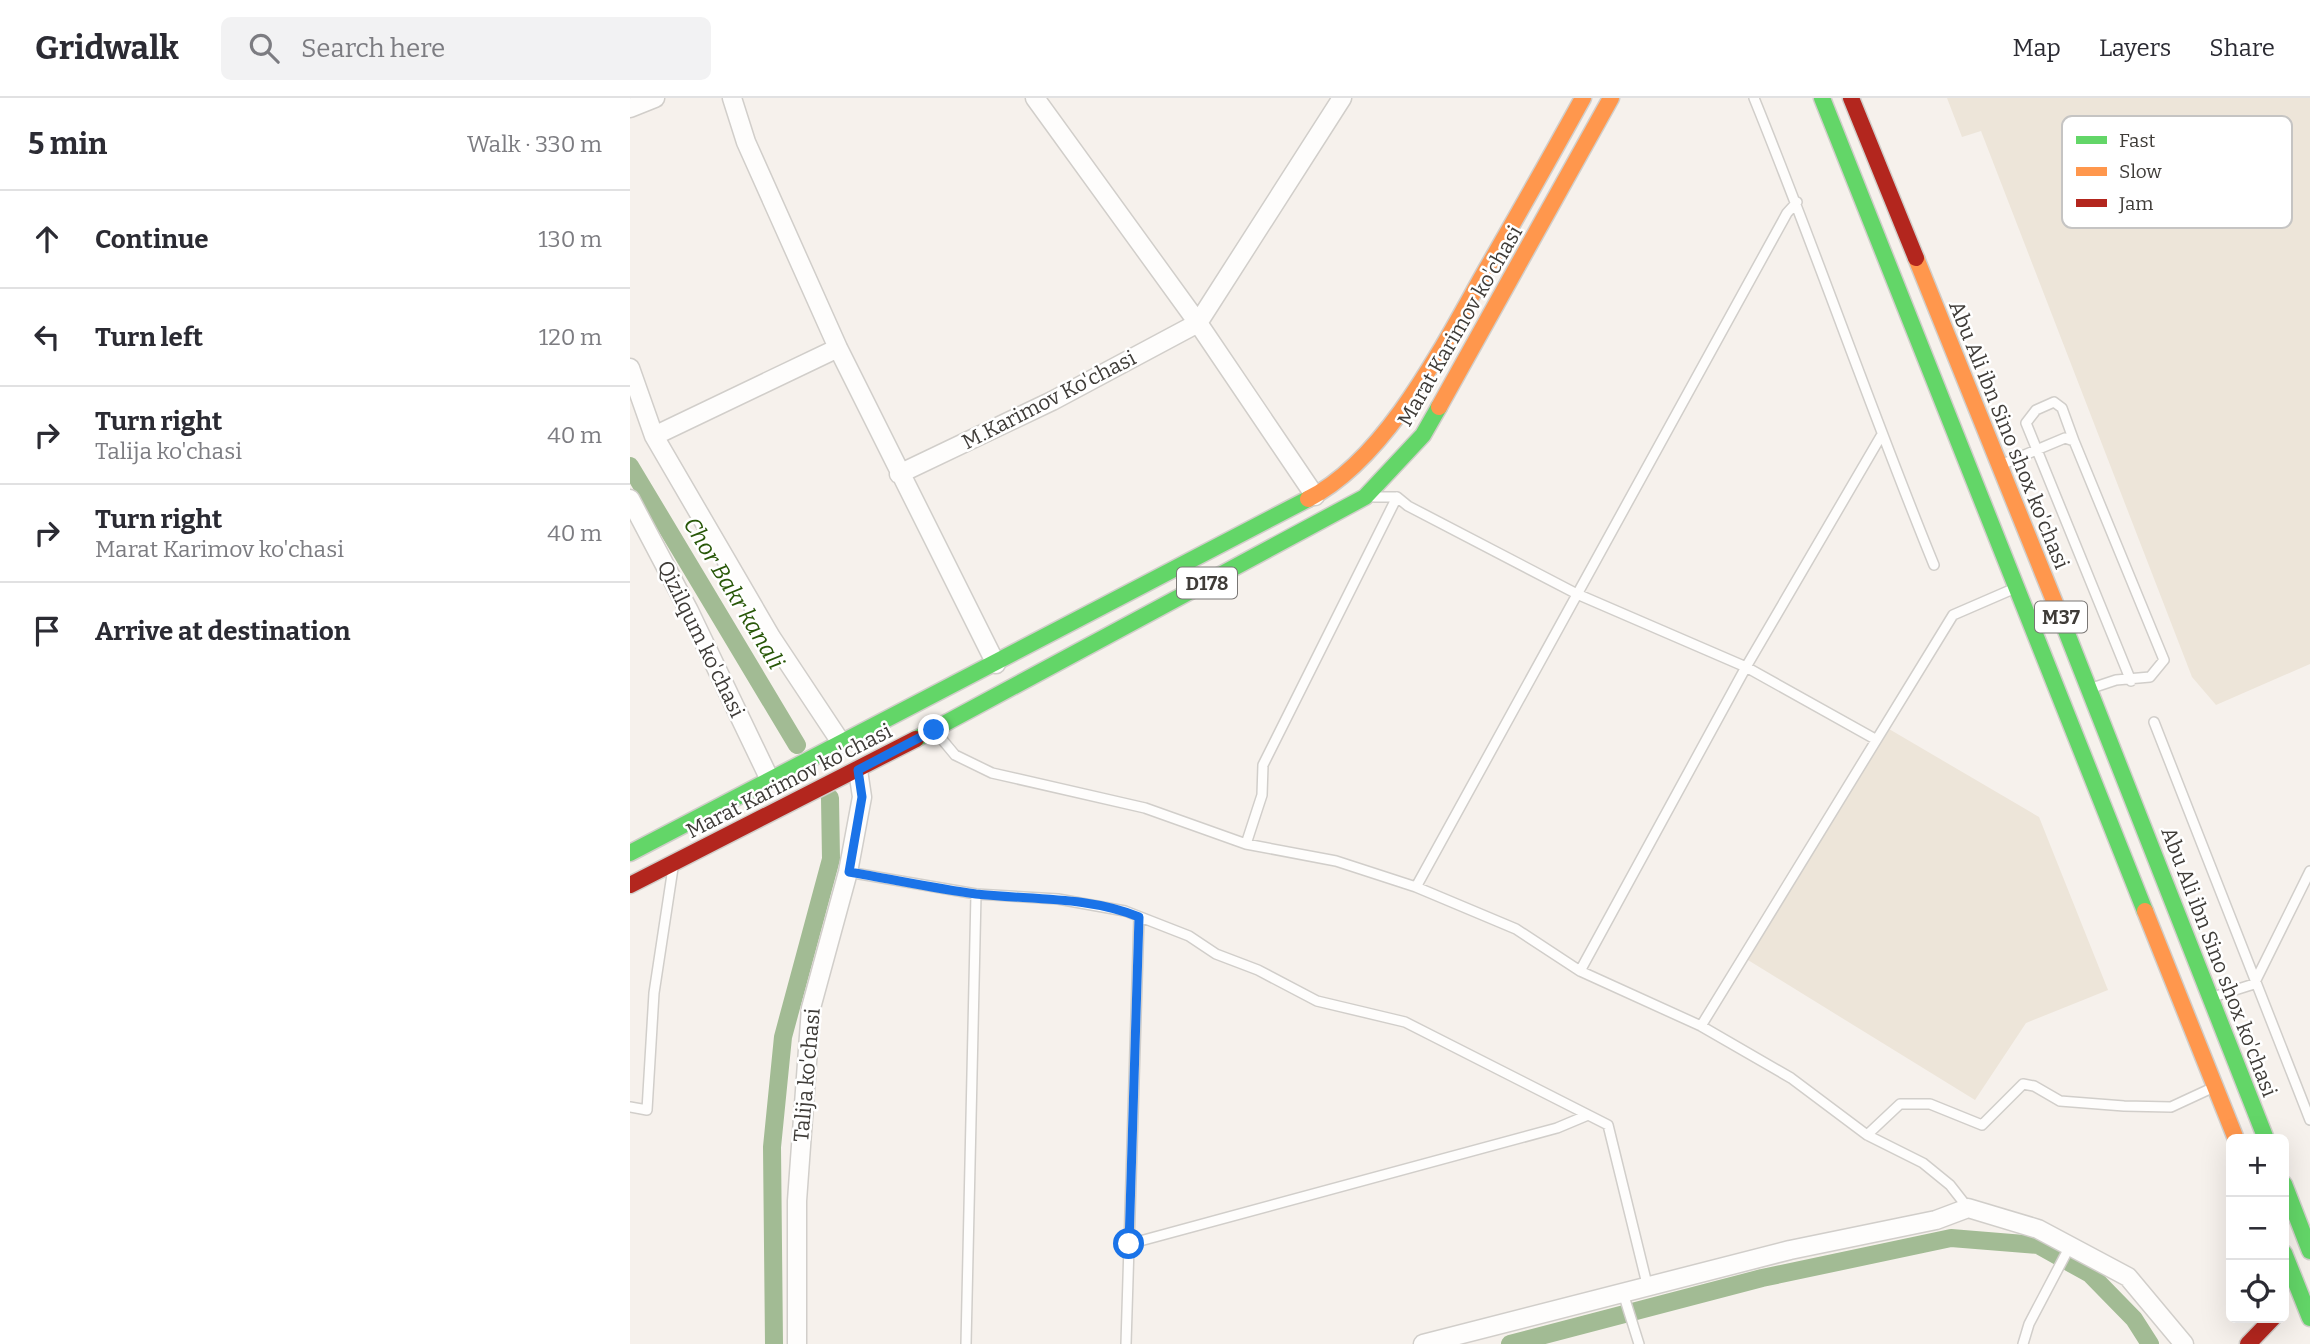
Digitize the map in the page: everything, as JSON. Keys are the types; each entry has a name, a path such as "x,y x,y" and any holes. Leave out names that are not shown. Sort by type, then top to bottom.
{"main road":[{"name":"Marat Karimov ko'chasi","path":"630,853 1315,496 1350,471 1387,431 1424,377 1583,98"},
{"name":"Marat Karimov ko'chasi","path":"630,885 934,730 1365,497 1423,435 1611,98"},
{"name":"M37","path":"1822,98 2234,1134"},
{"name":"Abu Ali ibn Sino shox ko'chasi","path":"1853,99 1910,232 1998,466 2264,1134"},
{"path":"2289,1197 2310,1251"},
{"path":"2287,1260 2306,1297 2310,1318"},
{"path":"2289,1308 2306,1297"},
{"path":"2248,1344 2268,1323"}],"street":[{"path":"630,108 655,98"},
{"path":"732,98 746,142 838,348 996,664"},
{"path":"1035,98 1198,323 1315,496"},
{"name":"M.Karimov Ko'chasi","path":"899,474 1052,401 1198,323 1342,98"},
{"path":"654,436 838,348"},
{"path":"630,368 654,436 771,637 842,744"},
{"name":"Qizilqum ko'chasi","path":"630,499 689,611 770,780"},
{"name":"Talija ko'chasi","path":"797,1344 797,1201 810,1008 849,872 862,797 858,770"},
{"path":"1423,1344 1647,1284 1790,1250 1936,1220 1968,1208 2038,1229 2127,1277 2184,1344"}],"lane":[{"path":"1754,98 1797,202 1881,436 1934,565"},
{"path":"1416,887 1787,213 1797,202"},
{"path":"2089,689 2116,680 2131,681 2150,677 2164,660 2063,408 2054,402 2036,410 2026,423 2131,681"},
{"path":"1580,971 1746,667 1881,436"},
{"path":"1998,466 2065,438 2074,441"},
{"path":"1365,497 1397,496 1408,506 1577,594 1746,667 1875,739"},
{"path":"1246,844 1262,795 1263,765 1397,496"},
{"path":"1701,1026 1952,615 2016,588"},
{"path":"2154,722 2254,984 2310,1120"},
{"path":"934,730 955,755 992,773 1145,808 1246,844 1336,861 1416,887 1516,929 1580,971 1701,1026 1791,1078 1867,1135 1923,1163 1951,1185 1968,1208"},
{"path":"630,1107 647,1110 654,993 674,863"},
{"path":"2211,998 2254,984 2310,871"},
{"path":"849,872 976,894 1058,899 1125,911 1189,936 1216,954 1258,970 1317,1001 1405,1022 1608,1125 1647,1284"},
{"path":"965,1344 976,894"},
{"path":"1126,1344 1139,917"},
{"path":"1867,1135 1900,1104 1930,1104 1982,1125 2024,1084 2034,1086 2060,1101 2171,1107 2214,1087"},
{"path":"1129,1244 1558,1128 1588,1115"},
{"path":"2024,1344 2029,1324 2070,1246"},
{"path":"1622,1291 1639,1344"}],"shaded area":[{"path":"1947,98 2310,98 2310,664 2216,705 2192,677 1981,131 1962,137"},
{"path":"1889,729 2039,817 2108,990 2026,1023 1975,1100 1743,957"}],"waterway":[{"name":"Chor Bakr kanali","path":"630,466 797,745"},
{"path":"774,1344 772,1147 783,1037 831,859 830,798"},
{"path":"1510,1344 1762,1278 1951,1238 2038,1245 2090,1274 2134,1319 2150,1344"}],"traffic: fast":[{"path":"1822,98 2145,911"},
{"path":"916,739 1365,497 1423,435 1439,407"},
{"path":"630,853 1308,499"},
{"path":"2059,613 2264,1134"},
{"path":"2289,1197 2310,1251"},
{"path":"2287,1260 2310,1318"}],"traffic: slow":[{"path":"1308,499 1337,481 1363,457 1411,397 1452,331 1583,98"},
{"path":"1439,407 1611,98"},
{"path":"1916,258 2059,613"},
{"path":"2145,911 2234,1134"}],"traffic: jam":[{"path":"1851,98 1916,258"},
{"path":"630,885 916,739"},
{"path":"2248,1344 2268,1323"}],"route":[{"path":"934,730 858,770 862,797 849,872 976,894 1058,899 1125,911 1139,917 1129,1244"}]}
